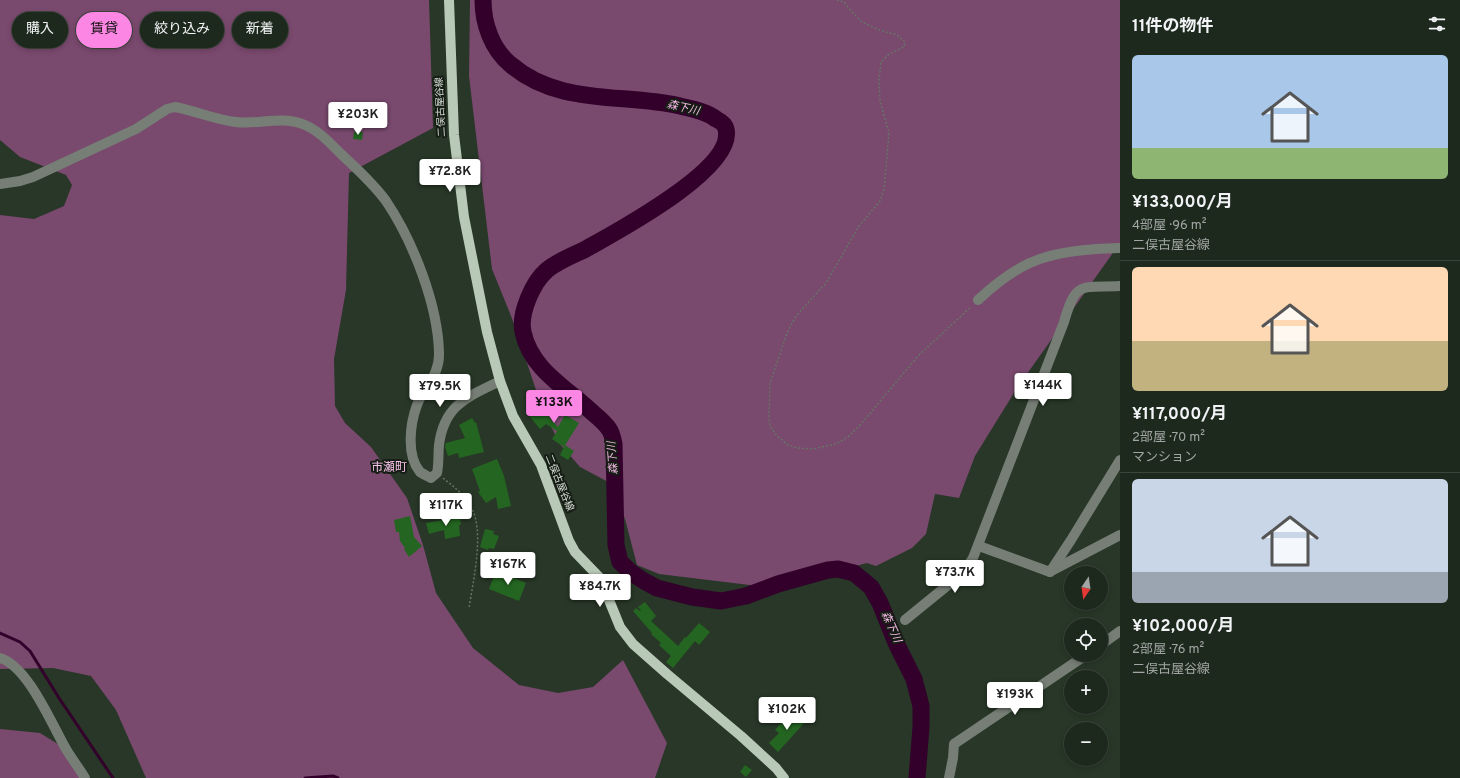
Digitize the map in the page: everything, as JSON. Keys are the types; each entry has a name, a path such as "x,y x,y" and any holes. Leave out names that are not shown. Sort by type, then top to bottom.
{"main road":[{"name":"二俣古屋谷線","path":"449,0 454,135 464,217 487,332 500,381 513,416 541,465 569,541 575,552 600,578 620,627 633,644 741,736 776,768 784,778"}],"street":[{"path":"0,184 20,182 33,177 136,129 167,109 175,107 236,122 253,123 284,120 305,125 322,136 374,186 386,202 404,233 422,275 435,314 439,337 440,356 434,378 417,404 411,431 412,453 415,464 421,473 431,478 437,473 440,445 446,420 449,414 459,403 500,381"},
{"path":"978,300 990,289 1021,269 1043,258 1068,252 1120,248"},
{"path":"905,620 964,572 973,558 979,546 1064,322 1070,302 1076,292 1082,288 1120,286"},
{"path":"1050,572 1120,460"},
{"path":"979,546 1050,572 1120,535"},
{"path":"1108,640 1120,631"},
{"path":"0,658 12,664 39,698 67,750 85,778"},
{"path":"948,778 953,758 954,744 1076,662"}],"path":[{"path":"837,0 844,2 862,22 879,30 897,35 905,42 904,47 889,54 881,62 879,80 880,101 889,133 884,189 880,202 859,226 826,283 796,316 787,333 770,383 770,426 777,436 788,445 797,448 813,449 836,444 849,436 861,424 918,356 978,300"},
{"path":"437,473 463,495 472,508 477,529 477,548 469,608"}],"shaded area":[{"path":"0,0 429,0 433,128 349,173 346,290 334,359 335,406 345,423 371,447 407,498 423,545 436,593 473,648 519,685 558,693 593,687 623,660 667,743 655,778 146,778 116,710 91,676 53,668 0,669 0,215 34,219 64,206 72,185 66,175 20,157 0,140"},
{"path":"470,0 1120,0 1120,243 1017,388 975,456 959,498 935,494 926,534 912,548 876,566 867,563 775,588 659,574 637,565 625,519 612,484 580,467 559,443 541,405 513,321 492,269 469,76"},
{"path":"0,729 40,733 66,749 81,778 0,778"}],"building":[{"path":"354,132 363,132 362,140 353,139"},
{"path":"538,403 558,427 565,415 579,423 564,447 552,439 557,431 546,424 540,429 526,412"},
{"path":"472,418 475,423 476,422 484,452 459,458 458,453 448,456 445,447 446,443 465,438 459,425"},
{"path":"565,445 574,451 568,460 560,455"},
{"path":"497,459 504,476 511,506 498,509 496,497 486,503 478,492 480,491 472,469"},
{"path":"463,502 465,515 454,516 453,503"},
{"path":"410,516 414,537 422,546 409,557 400,541 399,532 396,532 394,520"},
{"path":"460,517 460,536 445,539 444,530 429,534 426,523"},
{"path":"485,529 494,531 493,534 499,536 494,549 489,548 488,550 480,547"},
{"path":"496,571 526,583 519,601 489,589"},
{"path":"645,602 656,616 651,621 678,646 699,623 710,632 699,645 695,641 673,668 666,662 671,656 659,645 661,643 651,634 652,633 633,611 636,608 640,611 641,610 638,607"},
{"path":"791,711 805,722 778,752 769,743 779,733 775,730"},
{"path":"745,765 752,770 746,777 740,772"}],"waterway":[{"name":"森下川","path":"483,0 483,9 487,27 498,51 510,64 529,77 549,86 570,92 592,96 658,102 694,109 712,116 722,123 726,129 724,145 712,162 693,180 645,215 547,270 532,290 525,307 522,324 523,332 527,345 534,357 551,377 602,421 612,434 614,444 616,545 620,562 632,573 657,588 692,597 721,601 746,596 778,584 828,570 838,569 854,573 871,587 880,603 897,645 914,679 921,706 917,778"},
{"path":"0,633 20,642 30,651 59,698 113,778"},
{"path":"305,778 333,776 338,778"}],"district":[{"name":"市瀬町","path":"389,468"}]}
